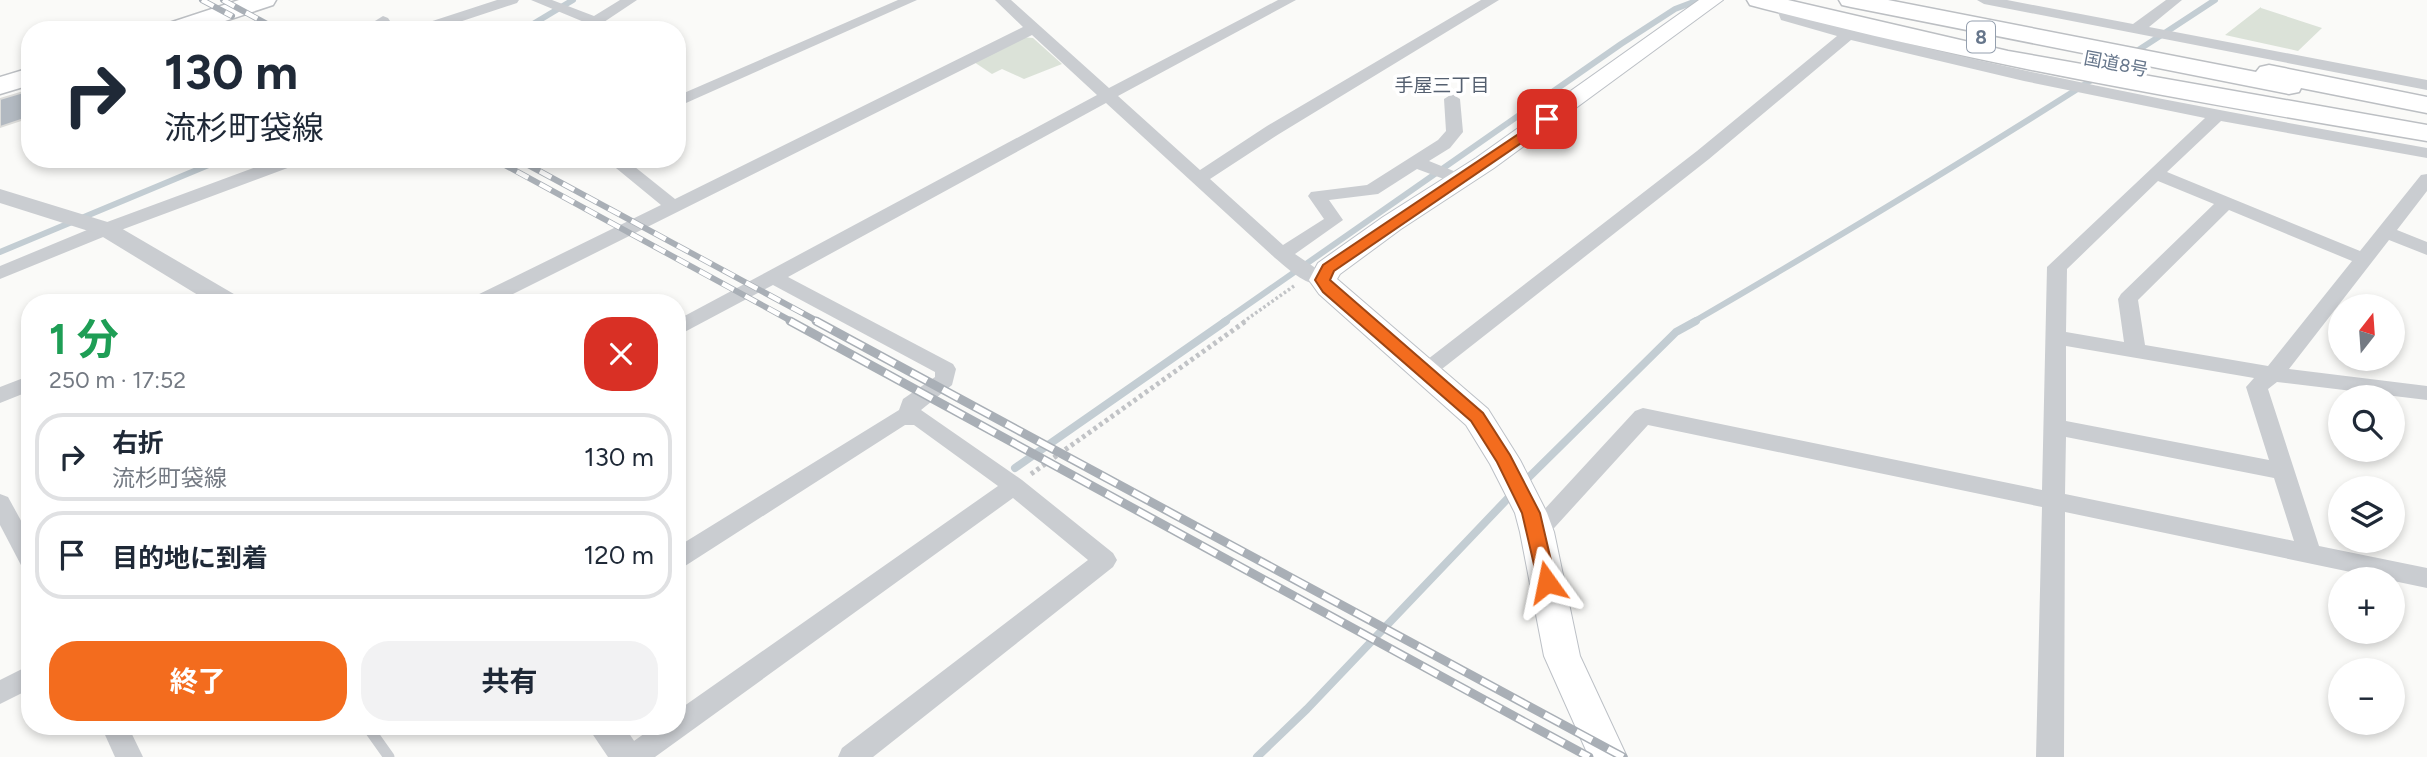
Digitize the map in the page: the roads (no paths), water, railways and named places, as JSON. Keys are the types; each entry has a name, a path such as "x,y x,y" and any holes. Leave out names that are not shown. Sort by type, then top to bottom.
{"highway":[{"path":"200,21 264,0"},
{"name":"国道8号","path":"1851,0 2092,50 2427,112"},
{"name":"8","path":"1912,0 2427,105"},
{"name":"国道8号","path":"1782,2 2427,124"},
{"name":"8","path":"1782,2 1888,34 2065,72 2427,133"},
{"path":"0,86 21,79"}],"main road":[{"path":"1608,757 1562,656 1534,523 1504,460 1477,417 1316,278 1455,178 1713,0"}],"street":[{"path":"447,21 512,0"},
{"path":"538,0 595,21 630,0"},
{"path":"686,98 910,0"},
{"path":"686,325 1106,96 1289,0"},
{"path":"1199,178 1273,130 1492,0"},
{"path":"1984,0 2427,85"},
{"path":"2138,28 2175,0"},
{"path":"1012,2 1032,29 1282,254 1316,278"},
{"path":"1782,2 1786,17 1847,35 2037,80 2427,153"},
{"path":"496,294 1032,29"},
{"path":"1426,371 1703,156 1847,35"},
{"path":"1282,254 1334,220 1317,196 1372,190 1422,164 1444,144 1454,132 1452,99"},
{"path":"2050,757 2057,267 2217,115"},
{"path":"1422,164 1455,178"},
{"path":"0,273 106,229 271,168"},
{"path":"625,168 674,207"},
{"path":"2157,174 2363,259"},
{"path":"2310,554 2257,387 2273,374 2427,179"},
{"path":"0,196 106,229 215,294"},
{"path":"2136,351 2128,299 2226,202"},
{"path":"2386,232 2427,249"},
{"path":"774,278 946,369 945,380 911,404 909,416"},
{"path":"2056,337 2273,374 2427,393"},
{"path":"0,396 21,386"},
{"path":"686,553 901,417 909,416 919,417 1014,486 1105,560 852,757"},
{"path":"1534,523 1643,416 2427,578"},
{"path":"2054,427 2283,471"},
{"path":"686,720 1014,486"},
{"path":"0,503 21,543"},
{"path":"0,692 21,681"},
{"path":"118,735 129,757"},
{"path":"611,735 628,757"},
{"path":"634,757 665,735"}],"lane":[{"path":"373,735 389,757"}],"waterway":[{"path":"538,21 573,0"},
{"path":"1223,322 1621,44 1675,9 1699,0"},
{"path":"1693,322 1956,165 2215,0"},
{"path":"0,252 201,168"},
{"path":"1015,468 1226,321"},
{"path":"1523,483 1676,332 1696,321"},
{"path":"1257,757 1307,709 1512,494"}],"railway":[{"path":"202,0 232,16"},
{"path":"223,0 262,21"},
{"path":"511,168 793,322"},
{"path":"534,168 819,322"},
{"path":"790,321 1589,757"},
{"path":"816,321 1623,757"}],"district":[{"name":"手屋三丁目","path":"1442,85"}]}
